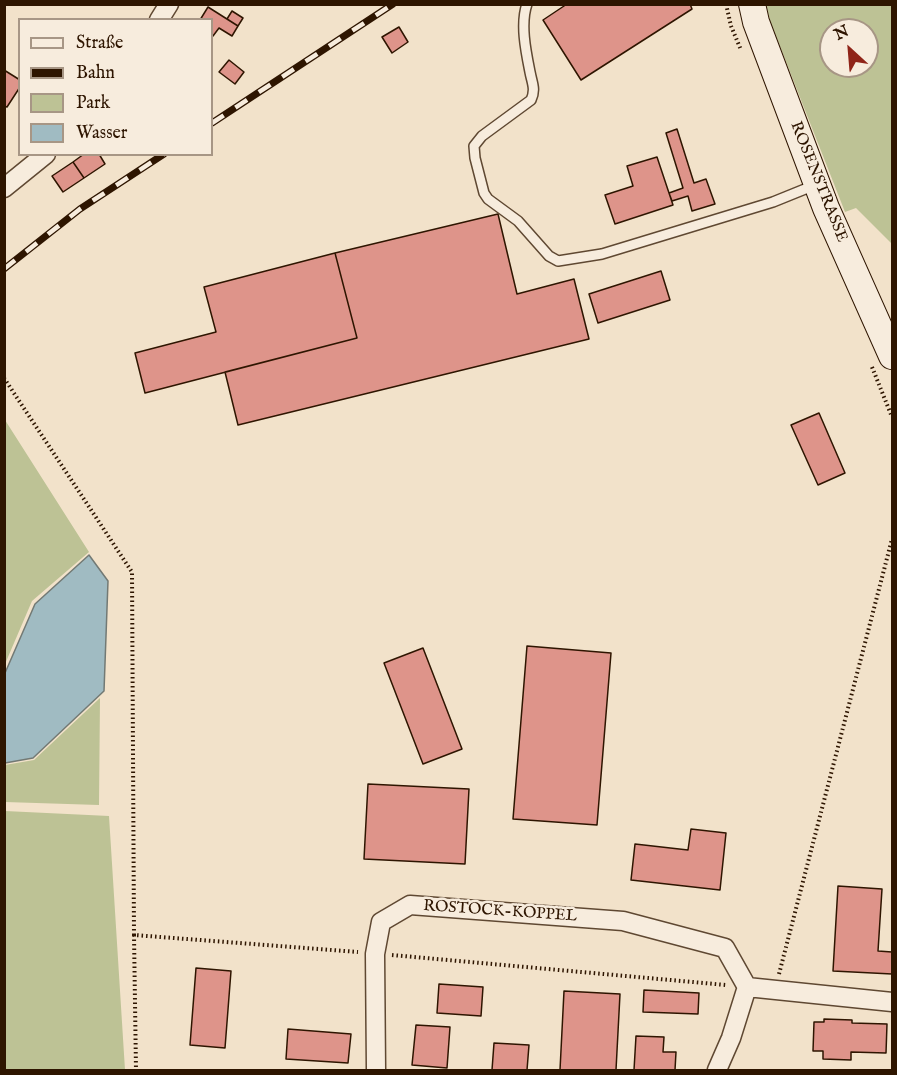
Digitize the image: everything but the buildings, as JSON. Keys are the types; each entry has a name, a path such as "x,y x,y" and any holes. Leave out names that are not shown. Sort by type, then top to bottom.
{"main road":[{"name":"ROSENSTRASSE","path":"752,4 756,22 826,208 892,356"}],"street":[{"path":"160,18 169,4"},
{"path":"4,188 43,156"},
{"name":"ROSTOCK-KOPPEL","path":"376,1071 375,954 381,922 410,905 623,921 725,948 747,987"},
{"path":"717,1071 731,1038 747,987 892,1002"}],"lane":[{"path":"527,4 524,20 530,73 535,87 534,94 531,100 482,136 474,146 475,158 484,193 488,199 518,220 549,256 558,261 602,254 773,202 817,184"}],"path":[{"path":"4,378 132,572 136,1071"},
{"path":"775,991 892,539"},
{"path":"134,935 747,987"}],"green space":[{"path":"766,5 892,5 892,244 856,208 845,212 770,21"},
{"path":"5,420 89,552 32,601 5,664"},
{"path":"100,698 99,805 5,802 5,765 34,760"},
{"path":"5,811 109,816 125,1070 5,1070"}],"water":[{"path":"89,555 108,581 104,691 33,758 5,763 5,673 35,604"}],"railway":[{"path":"213,122 393,4"},
{"path":"4,269 80,209 161,156"}]}
